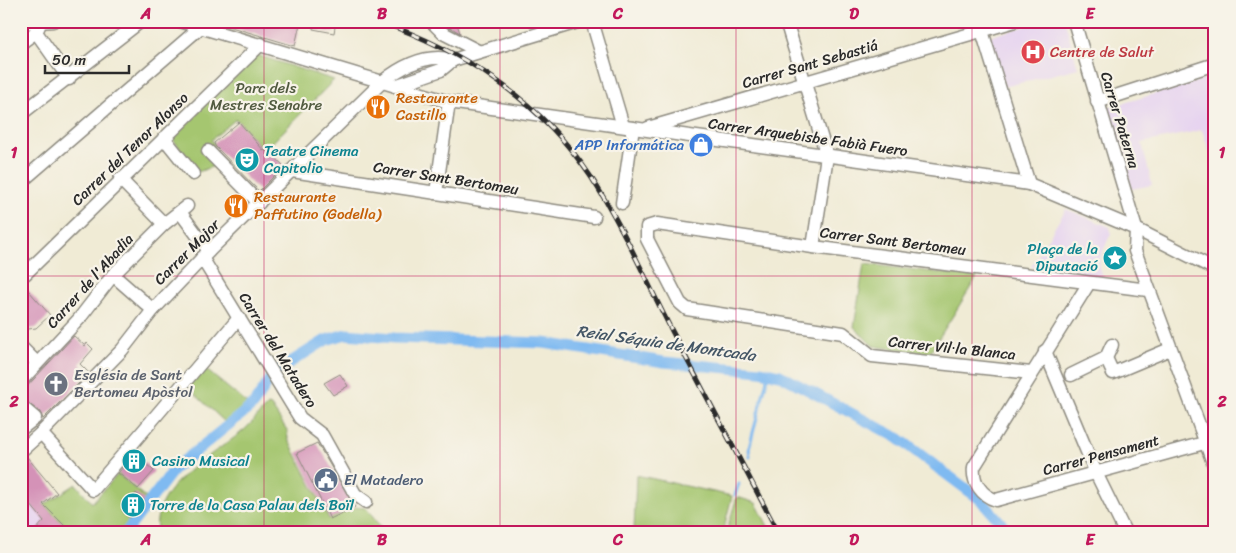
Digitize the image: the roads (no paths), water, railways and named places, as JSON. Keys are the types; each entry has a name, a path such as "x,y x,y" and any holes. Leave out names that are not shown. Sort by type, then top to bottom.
{"street":[{"path":"21,114 69,79 141,21"},
{"name":"Carrer Arquebisbe Fabià Fuero","path":"180,21 202,26 449,102 1029,184 1136,228 1215,269"},
{"path":"431,21 443,33 478,51"},
{"path":"395,86 441,70 453,60 478,51 581,21"},
{"path":"592,21 633,128 622,203"},
{"path":"786,21 827,156 813,247"},
{"name":"Carrer Sant Sebastiá","path":"633,128 805,82 981,26 1015,21"},
{"name":"Carrer Paterna","path":"1074,21 1136,228 1134,247 1170,349 1210,442 1215,468"},
{"path":"21,23 43,25"},
{"path":"43,25 69,79"},
{"path":"21,43 43,25"},
{"path":"21,182 202,26"},
{"path":"981,26 1029,184"},
{"name":"Carrer del Tenor Alonso","path":"21,273 24,274 58,242 120,179 261,44"},
{"name":"Carrer Major","path":"21,451 42,434 122,350 153,310 205,255 382,82 401,67 431,59 453,60"},
{"path":"1097,102 1215,64"},
{"path":"436,193 449,102"},
{"path":"164,138 193,174"},
{"path":"208,152 259,203"},
{"name":"Carrer Sant Bertomeu","path":"292,171 594,217"},
{"path":"120,179 164,224"},
{"name":"Carrer de l'Abadia","path":"22,379 79,319 113,275 164,224 184,209"},
{"name":"Carrer del Matadero","path":"184,209 205,255 239,318 300,418 322,435 355,494 366,502"},
{"name":"Carrer Sant Bertomeu","path":"647,239 647,227 657,224 813,247 1089,284 1148,290"},
{"name":"Carrer Vil·la Blanca","path":"647,239 683,307 843,333 872,356 1031,373"},
{"path":"113,275 153,310"},
{"path":"1031,373 1089,284"},
{"path":"42,434 93,490 239,318"},
{"path":"1071,375 1106,358 1112,345"},
{"path":"21,347 37,363"},
{"path":"1106,358 1114,373 1170,349"},
{"path":"1045,351 1096,473 1125,532"},
{"name":"Carrer Pensament","path":"1031,373 974,467 973,474 981,491 987,497 996,500 1210,442"},
{"path":"21,406 35,418 21,429"}],"waterway":[{"name":"Reial Séquia de Montcada","path":"278,370 326,340 346,334 394,338 544,343 664,362 760,371 780,375 898,438 981,500 1009,532"},
{"path":"750,457 749,448 769,372"},
{"name":"Reial Séquia de Montcada","path":"126,532 175,468 253,405 272,377"},
{"path":"735,495 739,484"}],"railway":[{"path":"378,21 440,47 498,81 549,125 571,150 591,177 613,214 672,331 778,532"}],"place":[{"name":"Centre de Salut","path":"1033,52"},
{"name":"Restaurante Castillo","path":"378,107"},
{"name":"APP Informática","path":"701,145"},
{"name":"Teatre Cinema Capitolio","path":"247,160"},
{"name":"Restaurante Paffutino (Godella)","path":"236,206"},
{"name":"Plaça de la Diputació","path":"1115,258"},
{"name":"Església de Sant Bertomeu Apòstol","path":"56,384"},
{"name":"Casino Musical","path":"134,461"},
{"name":"El Matadero","path":"326,480"},
{"name":"Torre de la Casa Palau dels Boïl","path":"133,505"}],"park label":[{"name":"Parc dels Mestres Senabre","path":"266,96"}]}
